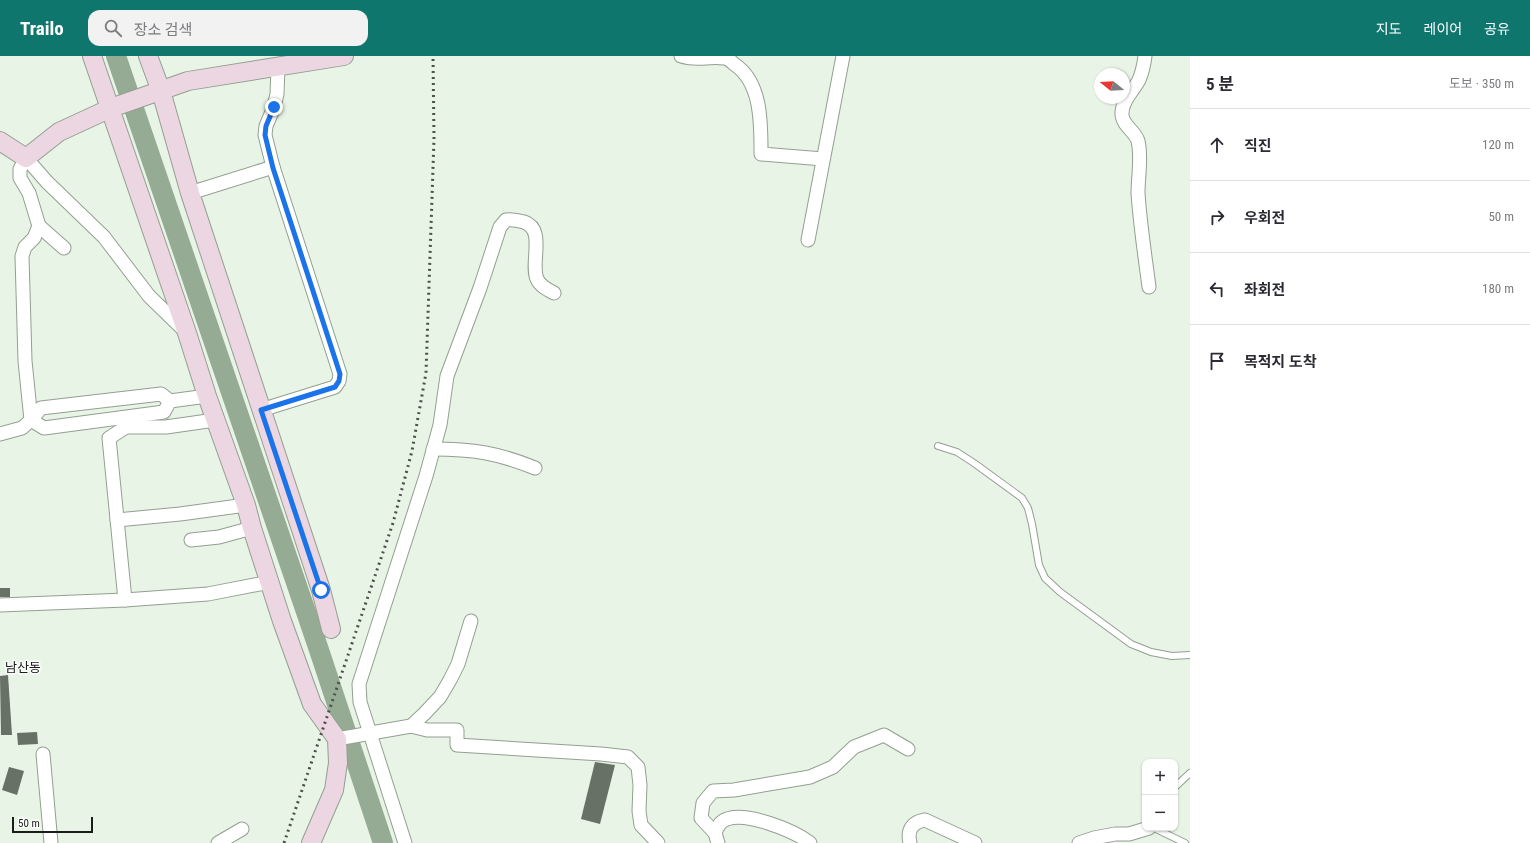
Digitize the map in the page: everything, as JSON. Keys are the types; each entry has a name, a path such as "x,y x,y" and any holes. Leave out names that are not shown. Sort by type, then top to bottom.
{"street":[{"path":"92,56 116,106 206,396 246,505 282,621 312,704 340,738 334,790 311,843"},
{"path":"148,56 157,92 321,590 331,629"},
{"path":"64,248 39,226 29,193 20,178 20,169 26,158 59,132 116,106 188,81 344,56"},
{"path":"681,56 687,58 725,58 740,68 748,79 757,99 761,119 761,154 822,159"},
{"path":"808,240 822,159 843,56"},
{"path":"1145,56 1140,78 1128,97 1122,116 1124,123 1133,132 1138,140 1138,192 1143,244 1150,287"},
{"path":"261,410 335,387 339,381 340,374 273,168 265,135 266,126 274,107 277,94 278,67"},
{"path":"0,141 26,158 47,182 104,237 149,296 187,333"},
{"path":"190,193 273,168"},
{"path":"405,843 368,734 360,702 359,684 434,449 440,426 447,376 480,288 500,227 506,220 513,219 529,224 536,234 535,269 537,280 545,289 554,293"},
{"path":"31,420 24,361 22,256 25,247 34,238 39,226"},
{"path":"0,434 22,428 41,408 162,394 170,401 206,396"},
{"path":"31,420 44,428 164,412 170,401"},
{"path":"125,600 109,438 126,428 166,427 215,420"},
{"path":"434,449 464,449 489,453 518,461 535,468"},
{"path":"117,520 180,514 246,505"},
{"path":"191,540 219,537 252,528"},
{"path":"0,605 125,600 208,594 270,582"},
{"path":"411,726 440,697 450,680 458,664 471,621"},
{"path":"340,738 411,726 427,730 457,730 457,745 628,757 638,767 640,785 639,811 641,825 658,843"},
{"path":"717,838 701,818 703,803 713,791 734,790 810,777 834,767 854,747 884,735 908,749"},
{"path":"43,754 50,843"},
{"path":"717,838 717,826 726,819 736,818 776,825 794,833 810,843"},
{"path":"910,843 909,831 913,824 918,821 925,820 975,843"},
{"path":"218,843 242,829"},
{"path":"1079,843 1094,838 1115,834 1129,834 1142,830"}],"lane":[{"path":"938,446 957,452 1022,498 1028,508 1039,565 1045,578 1060,592 1131,644 1150,652 1172,656 1190,655"},
{"path":"1178,784 1190,773"},
{"path":"1160,831 1185,843"}],"building":[{"path":"0,588 10,588 10,597 0,597"},
{"path":"8,675 12,735 1,735 0,676"},
{"path":"37,732 38,744 18,745 17,733"},
{"path":"595,762 615,765 600,824 581,819"},
{"path":"9,767 24,771 17,795 2,790"}],"waterway":[{"path":"116,56 318,647 383,843"}],"railway":[{"path":"284,843 393,523 412,451 426,373 434,139 433,56"}],"district":[{"name":"남산동","path":"23,667"}],"route":[{"path":"274,107 266,126 265,135 273,168 340,374 339,381 335,387 261,410 321,590"}]}
